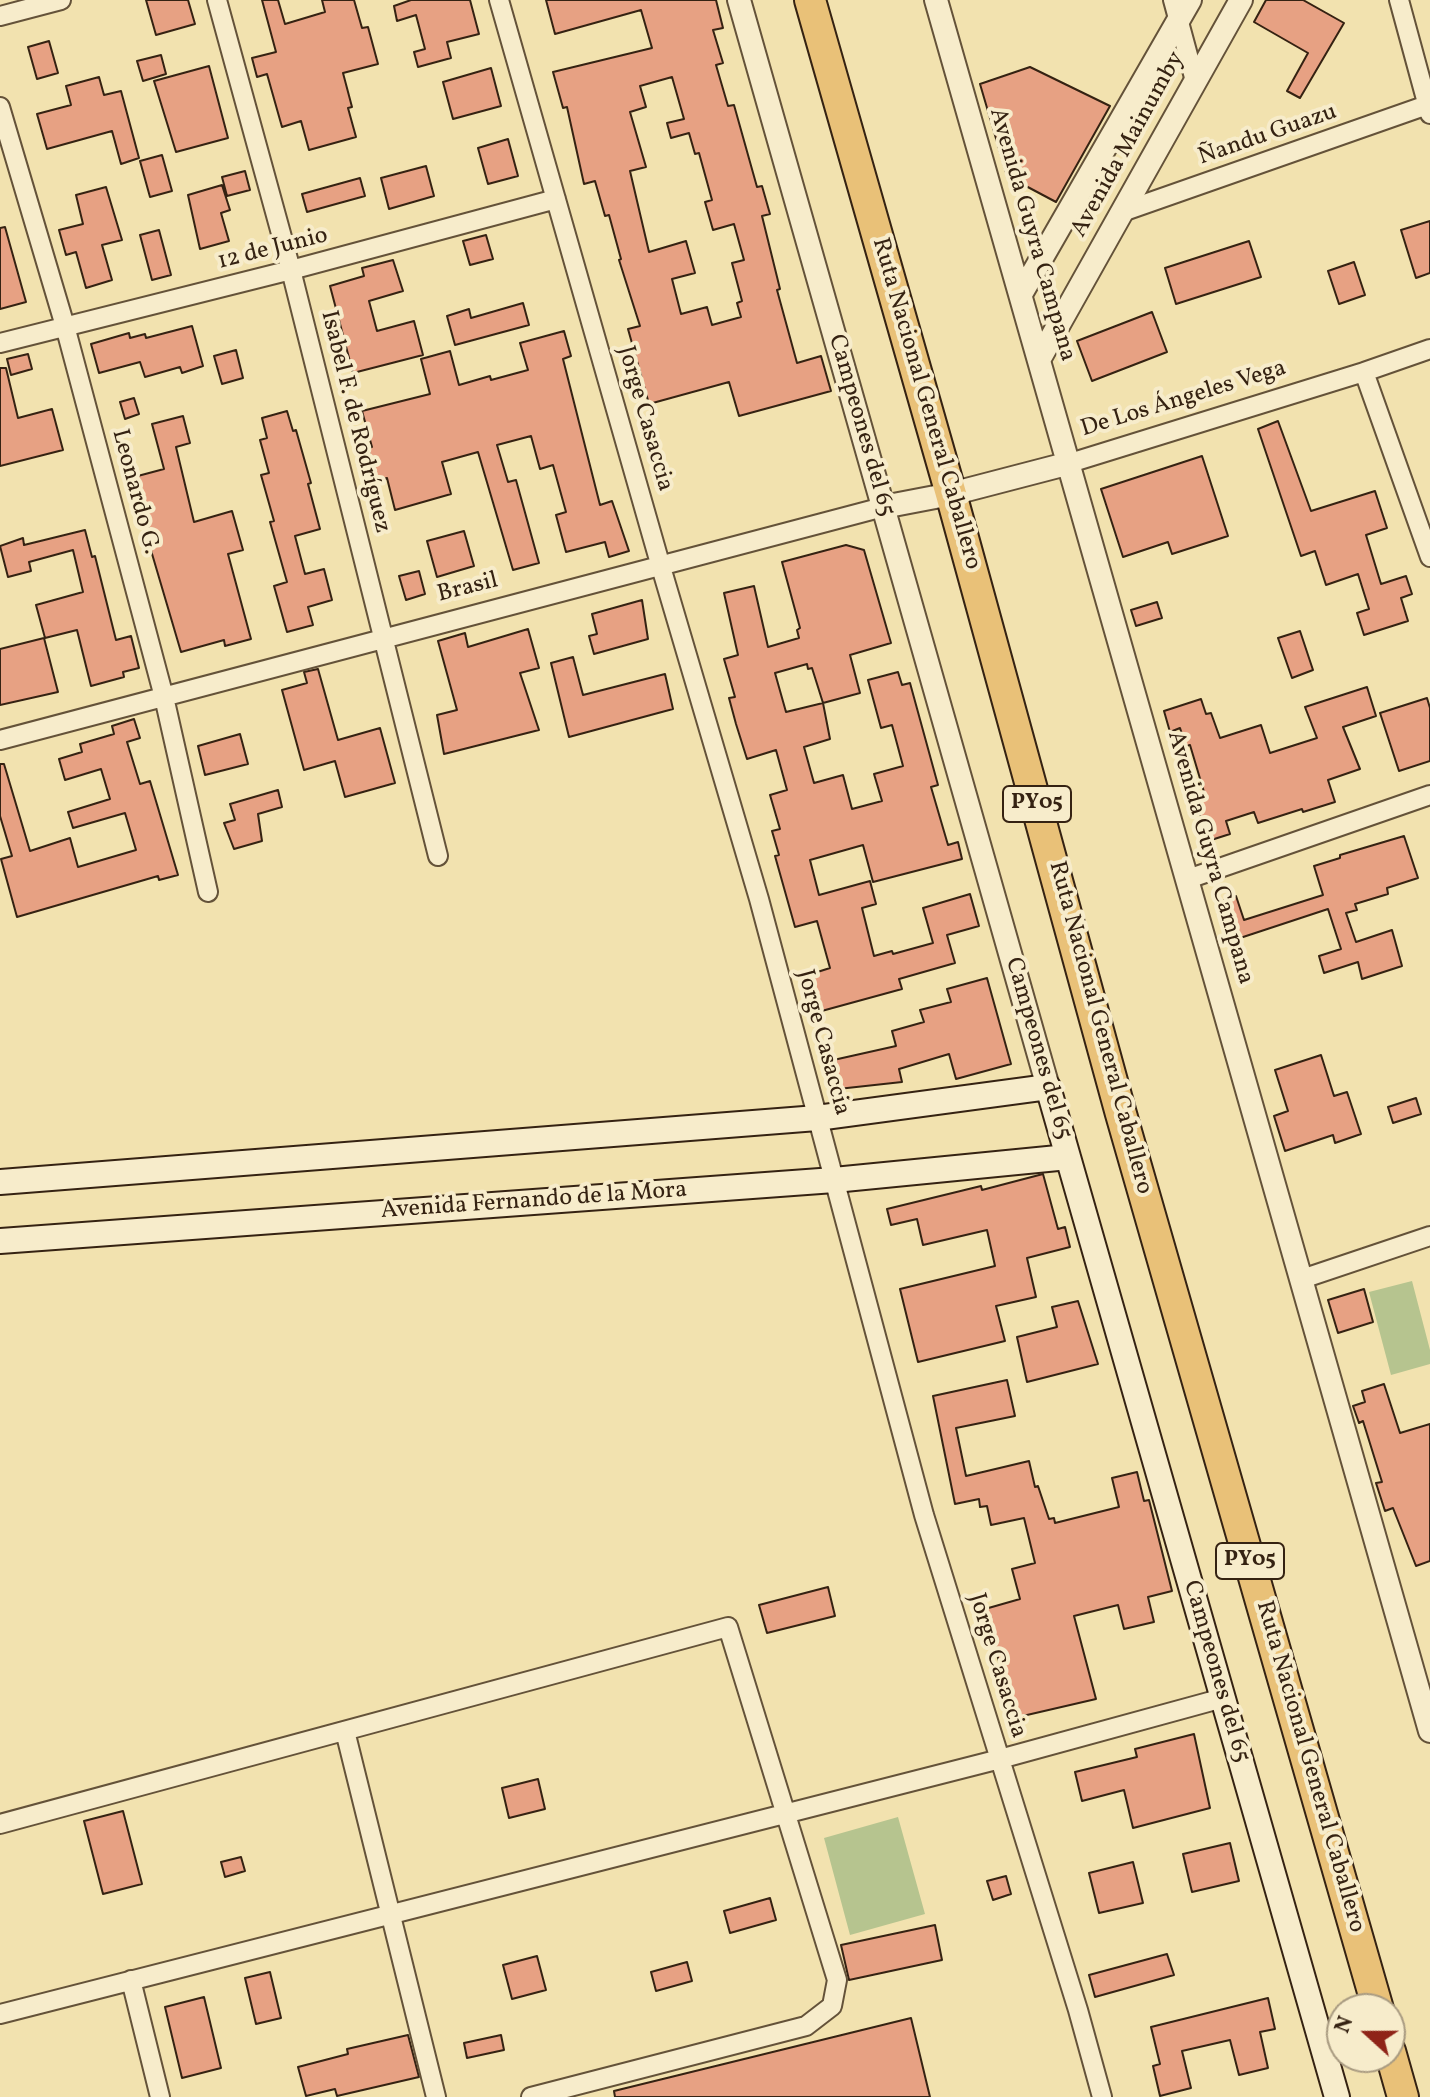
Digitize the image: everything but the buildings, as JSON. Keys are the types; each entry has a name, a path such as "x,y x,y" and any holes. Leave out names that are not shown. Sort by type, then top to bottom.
{"highway":[{"name":"Ruta Nacional General Caballero","path":"810,0 951,494 1121,1114 1373,1993"},
{"path":"1396,2073 1403,2097"}],"main road":[{"path":"0,1182 817,1118 1048,1087"},
{"name":"Campeones del 65","path":"1048,1087 1337,2097"},
{"name":"Avenida Fernando de la Mora","path":"0,1241 834,1180 1068,1157"}],"street":[{"path":"0,16 61,0"},
{"name":"Isabel F. de Rodríguez","path":"217,0 291,270 438,856"},
{"name":"Jorge Casaccia","path":"499,0 759,899 924,1515 1078,2010 1102,2097"},
{"name":"Campeones del 65","path":"739,0 1048,1087"},
{"name":"Avenida Guyra Campana","path":"936,0 1430,1731"},
{"name":"Avenida Mainumby","path":"1021,294 1176,10 1190,0"},
{"name":"Avenida Mainumby","path":"1040,358 1241,0"},
{"path":"1399,0 1429,108"},
{"path":"1176,10 1195,81"},
{"name":"Leonardo G.","path":"0,107 65,326 164,697 208,892"},
{"name":"Ñandu Guazu","path":"1122,212 1429,108"},
{"name":"12 de Junio","path":"0,343 556,199"},
{"name":"De Los Ángeles Vega","path":"951,494 1070,463 1430,349"},
{"path":"1364,372 1430,557"},
{"name":"Brasil","path":"0,740 883,507 951,494"},
{"path":"1188,879 1430,795"},
{"path":"1302,1279 1430,1236"},
{"path":"0,1824 728,1627 837,1980 832,2006 806,2026 531,2097"},
{"path":"0,2014 1000,1759 1223,1698"},
{"path":"345,1731 436,2097"},
{"path":"131,1980 160,2097"}],"green space":[{"path":"1412,1281 1430,1350 1430,1364 1391,1375 1369,1292"},
{"path":"898,1817 925,1914 850,1935 824,1838"}]}
